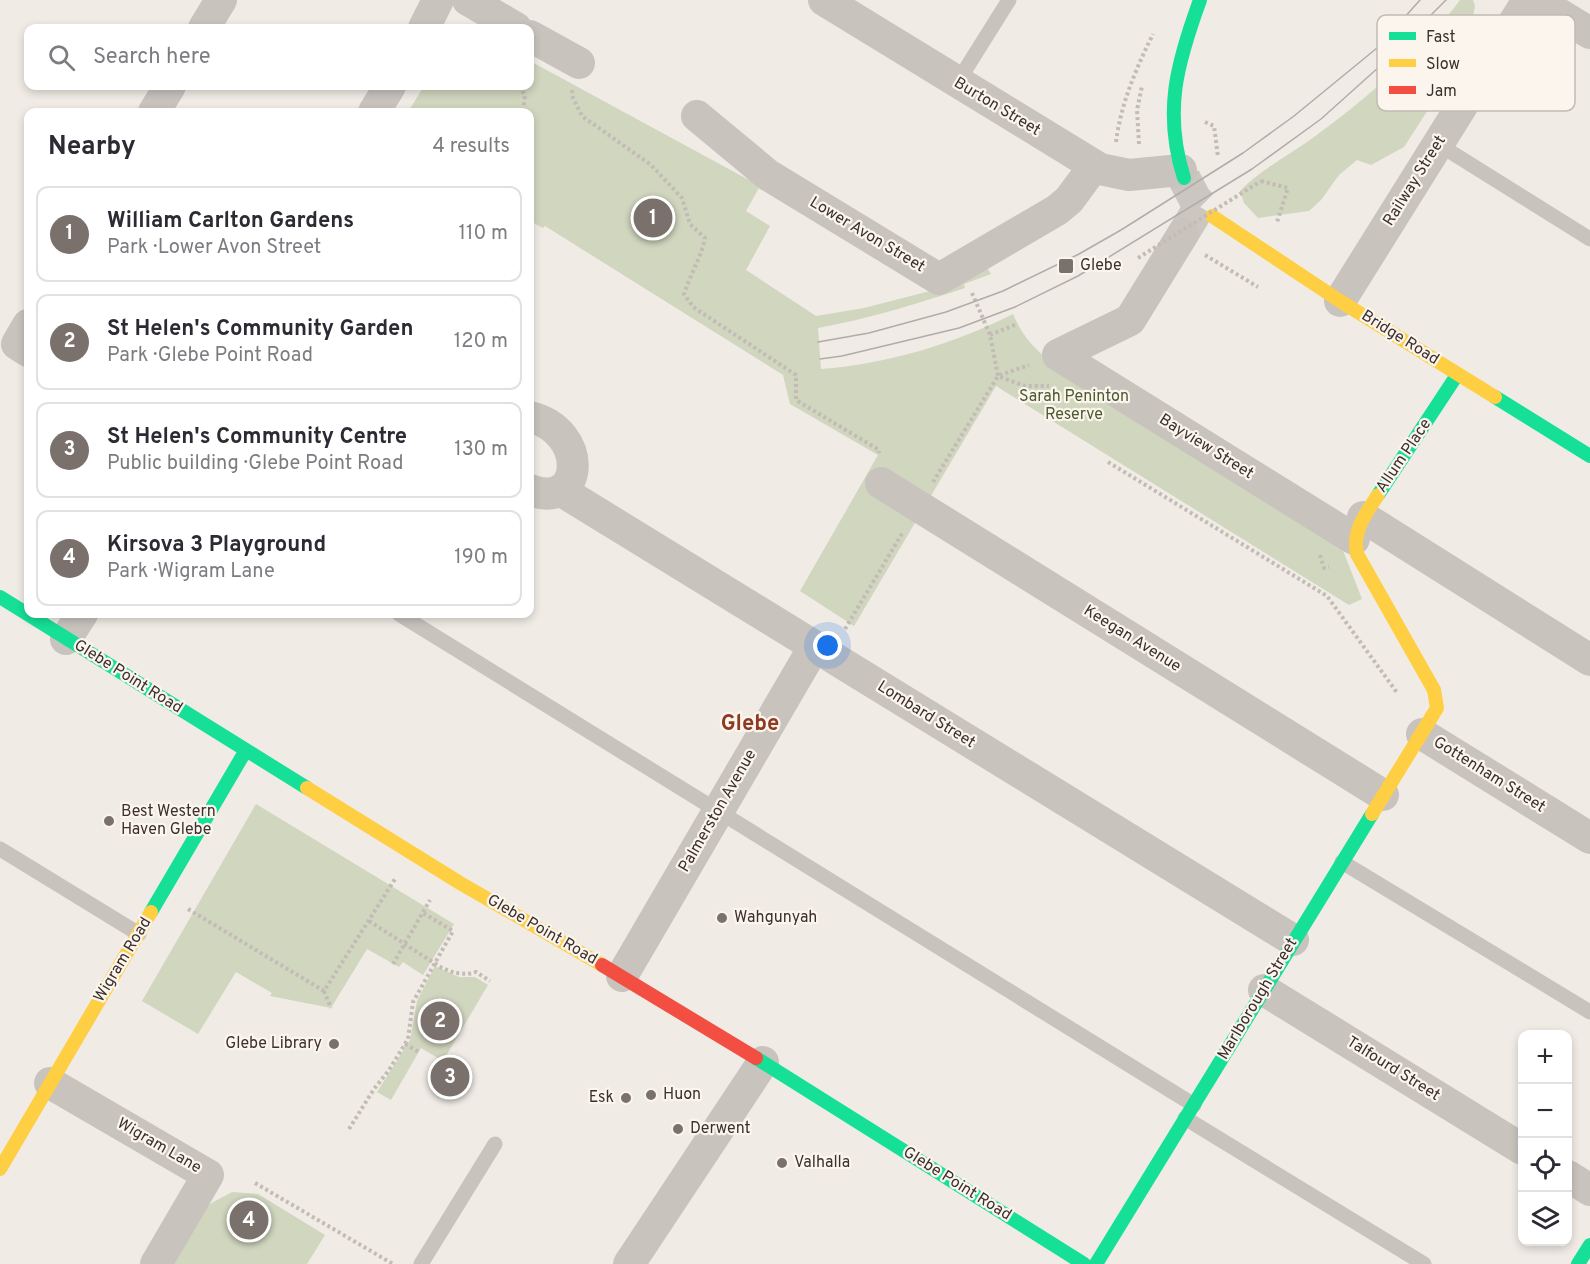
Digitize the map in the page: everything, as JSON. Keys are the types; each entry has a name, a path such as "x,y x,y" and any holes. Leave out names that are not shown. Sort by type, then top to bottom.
{"street":[{"path":"206,24 220,0"},
{"path":"426,24 438,0"},
{"path":"468,0 509,24"},
{"name":"Burton Street","path":"825,0 1094,166 1111,173 1129,175 1182,174"},
{"path":"1182,174 1174,144 1173,105 1180,64 1200,0"},
{"name":"Railway Street","path":"1519,15 1528,0"},
{"path":"1536,0 1561,15"},
{"path":"1575,24 1590,33"},
{"path":"534,38 579,63"},
{"path":"156,108 168,90"},
{"path":"376,108 388,90"},
{"name":"Railway Street","path":"1340,301 1459,111"},
{"name":"Lower Avon Street","path":"697,116 768,175 939,279 1057,210 1069,200 1094,166"},
{"name":"Bridge Road","path":"1212,216 1340,301 1590,456"},
{"name":"Bayview Street","path":"1183,234 1130,320 1058,355 1590,660"},
{"path":"24,332 17,344 24,348"},
{"name":"Allum Place","path":"1359,528 1457,375"},
{"path":"534,418 549,424 561,435 569,447 573,460 572,473 566,485 544,490"},
{"name":"Keegan Avenue","path":"881,483 1383,795"},
{"name":"Lombard Street","path":"544,490 814,647 1293,940"},
{"name":"Gottenham Street","path":"1359,528 1359,560 1436,695 1437,708 1422,734 1590,838"},
{"name":"Glebe Point Road","path":"0,597 24,606"},
{"name":"Glebe Point Road","path":"54,618 74,626 246,750 460,883 622,976 763,1062 1084,1264"},
{"name":"Palmerston Avenue","path":"622,976 814,647"},
{"name":"Marlborough Street","path":"1096,1264 1293,940 1422,734"},
{"name":"Wigram Road","path":"0,1168 246,750"},
{"name":"Talfourd Street","path":"1264,990 1518,1147"},
{"path":"629,1264 763,1062"},
{"name":"Wigram Lane","path":"51,1083 208,1175 156,1264"},
{"path":"1572,1179 1590,1190"},
{"path":"1578,1264 1590,1245"}],"lane":[{"path":"957,83 1009,0"},
{"path":"1438,144 1590,239"},
{"path":"406,618 718,810 1424,1264"},
{"path":"0,849 139,934"},
{"path":"1342,862 1590,1012"},
{"path":"421,1264 495,1144"}],"path":[{"path":"1119,121 1135,71 1155,31"},
{"path":"579,63 569,76 573,98 582,116 651,165 682,198 690,224 705,238 702,253 690,275 684,294 693,307 796,375 796,400 879,450 874,478 881,483"},
{"path":"522,90 525,95 523,108"},
{"path":"1214,126 1218,157"},
{"path":"1138,258 1261,181 1288,188 1276,222"},
{"path":"990,335 1017,324"},
{"path":"1108,462 1326,596 1396,692"},
{"path":"324,991 391,886"},
{"path":"187,908 324,991 331,1008"},
{"path":"349,1129 408,1039 413,1002 433,962 453,931 423,913 393,964"},
{"path":"369,921 433,962 455,973 476,972 490,981"},
{"path":"405,1044 419,1052"},
{"path":"255,1183 393,1264"}],"green space":[{"path":"1460,0 1473,0 1475,6 1473,15 1448,15"},
{"name":"Sarah Peninton Reserve","path":"534,63 760,186 746,211 770,226 746,270 816,316 864,308 938,289 986,266 991,274 964,284 965,288 874,316 818,328 821,369 871,363 920,351 967,335 1013,314 1031,343 1055,365 1342,548 1362,599 1349,605 996,386 854,626 800,591 878,455 790,404 783,375 545,226 543,228 534,223 534,108 410,108 422,90 534,90"},
{"path":"1377,87 1377,111 1427,111 1404,147 1371,165 1357,160 1339,175 1321,200 1309,211 1258,218 1244,203 1240,191"},
{"path":"256,804 454,924 423,975 403,962 399,967 367,949 331,1008 270,996 272,993 236,972 198,1034 142,1001"},
{"path":"435,966 459,977 475,977 488,985 443,1061 421,1048 391,1100 377,1092 410,1040 417,1001"},
{"path":"232,1192 258,1194 325,1235 307,1264 174,1264 208,1205"}],"tunnel":[{"path":"1184,178 1195,199 1212,216"},
{"path":"1183,234 1200,206"}],"tram line":[{"path":"1407,15 1420,0"},
{"path":"1431,15 1446,0"},
{"path":"818,342 869,333 946,312 1003,291 1079,254 1243,153 1294,116 1377,48"},
{"path":"820,359 842,356 959,328 1015,307 1078,276 1252,169 1321,119 1377,69"}],"traffic: fast":[{"path":"1184,178 1174,131 1174,109 1179,67 1200,0"},
{"path":"1378,495 1457,375"},
{"path":"1495,397 1590,456"},
{"path":"0,597 24,612"},
{"path":"34,618 307,788"},
{"path":"151,912 246,750"},
{"path":"1096,1264 1372,814"},
{"path":"756,1058 1084,1264"},
{"path":"1578,1264 1590,1245"}],"traffic: slow":[{"path":"1212,216 1340,301 1495,397"},
{"path":"1372,814 1437,708 1434,690 1357,554 1358,530 1378,495"},
{"path":"307,788 460,883 602,965"},
{"path":"0,1169 151,912"}],"traffic: jam":[{"path":"602,965 756,1058"}],"place":[{"name":"William Carlton Gardens","path":"653,218"},
{"name":"Glebe","path":"1066,266"},
{"name":"Best Western Haven Glebe","path":"109,821"},
{"name":"Wahgunyah","path":"722,918"},
{"name":"St Helen's Community Garden","path":"440,1021"},
{"name":"Glebe Library","path":"334,1044"},
{"name":"St Helen's Community Centre","path":"450,1077"},
{"name":"Huon","path":"651,1095"},
{"name":"Esk","path":"626,1098"},
{"name":"Derwent","path":"678,1129"},
{"name":"Valhalla","path":"782,1163"},
{"name":"Kirsova 3 Playground","path":"249,1220"}],"district":[{"name":"Glebe","path":"750,724"}]}
